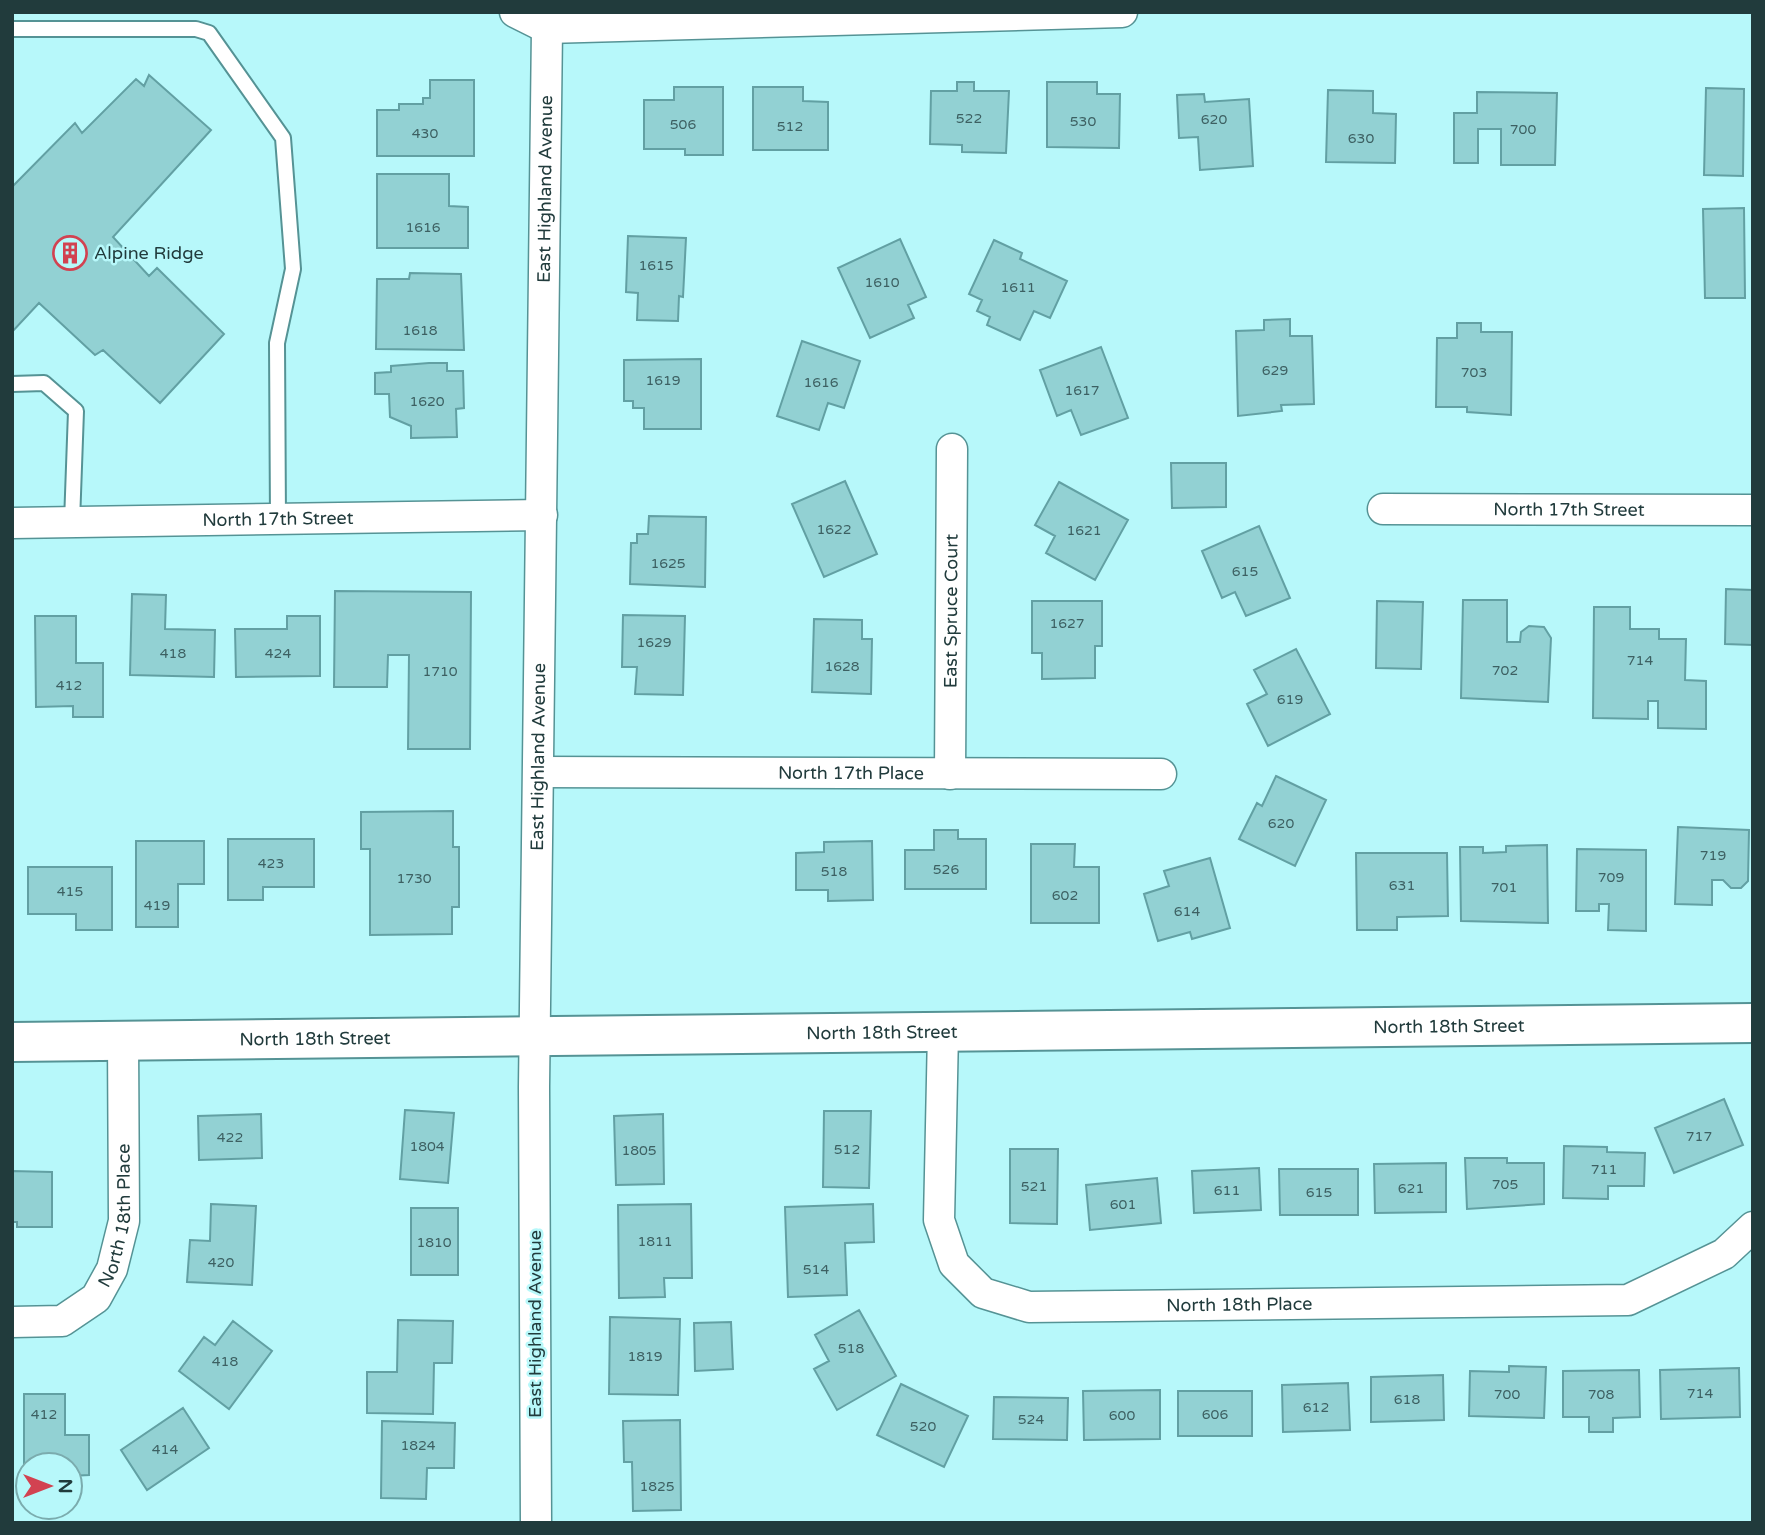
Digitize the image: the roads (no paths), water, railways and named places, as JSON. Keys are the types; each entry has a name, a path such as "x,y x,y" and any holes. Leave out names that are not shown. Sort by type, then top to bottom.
{"street":[{"path":"515,12 547,28 1122,12"},
{"name":"East Highland Avenue","path":"536,1523 536,1034 547,28"},
{"name":"East Spruce Court","path":"950,774 952,449"},
{"name":"North 17th Street","path":"1383,509 1753,510"},
{"name":"North 17th Street","path":"12,523 542,515"},
{"name":"North 17th Place","path":"539,772 1161,774"},
{"name":"North 18th Street","path":"12,1042 536,1034 1753,1023"},
{"name":"North 18th Place","path":"943,1032 939,1220 954,1264 983,1293 1029,1307 1628,1300 1724,1254 1753,1227"},
{"name":"North 18th Place","path":"12,1322 62,1321 96,1298 112,1269 124,1221 123,1039"}],"lane":[{"path":"12,29 196,29 209,33 283,138 293,269 277,343 278,519"},
{"path":"12,384 44,383 76,411 72,522"}],"place":[{"name":"Alpine Ridge","path":"70,253"}]}
